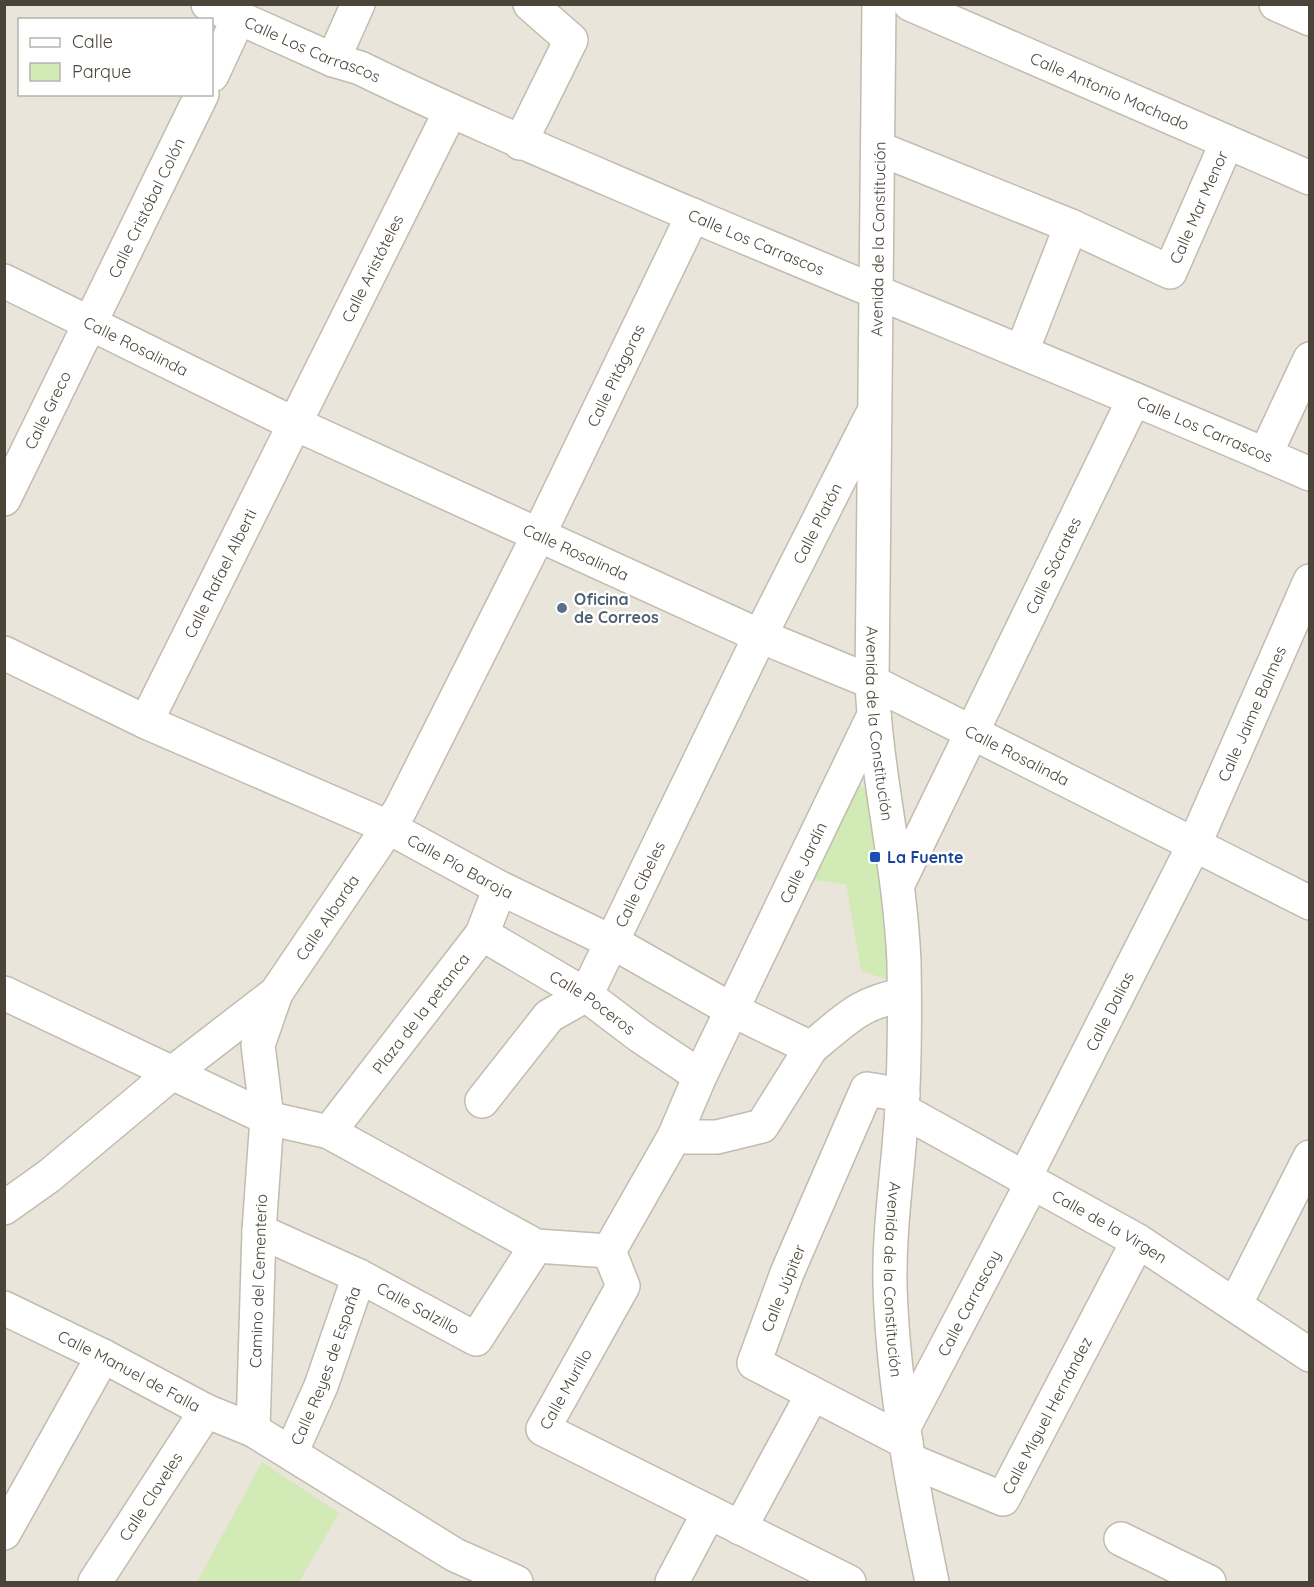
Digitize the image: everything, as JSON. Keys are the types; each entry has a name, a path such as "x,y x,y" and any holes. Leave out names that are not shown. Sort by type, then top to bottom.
{"street":[{"name":"Calle Los Carrascos","path":"208,4 333,60 360,68 520,143 878,295 1022,351 1310,474"},
{"path":"333,60 358,4"},
{"path":"520,143 571,40 530,4"},
{"name":"Avenida de la Constitución","path":"879,4 880,149 872,682 874,715 899,882 904,995 903,1102 891,1237 890,1286 906,1443 932,1582"},
{"name":"Calle Antonio Machado","path":"910,4 1310,178"},
{"path":"1276,4 1310,19"},
{"path":"213,73 238,19"},
{"name":"Calle Cristóbal Colón","path":"92,323 201,96"},
{"name":"Calle Aristóteles","path":"294,424 450,112"},
{"name":"Calle Mar Menor","path":"880,149 1071,226 1170,272 1227,142"},
{"name":"Calle Pitágoras","path":"538,536 693,215"},
{"path":"1022,351 1071,226"},
{"name":"Calle Rosalinda","path":"4,281 294,424 760,636 872,682 1310,903"},
{"name":"Calle Greco","path":"4,499 92,323"},
{"path":"1265,455 1310,359"},
{"name":"Calle Sócrates","path":"899,882 1134,399"},
{"name":"Calle Platón","path":"760,636 875,410"},
{"name":"Calle Rafael Alberti","path":"146,722 294,424"},
{"name":"Calle Albarda","path":"4,1208 49,1176 171,1074 276,993 400,810 538,536"},
{"name":"Calle Jaime Balmes","path":"1194,845 1310,581"},
{"name":"Calle Cibeles","path":"586,995 614,943 760,636"},
{"name":"Calle Pío Baroja","path":"4,653 146,722 388,828 500,888 614,943 732,1010 811,1047"},
{"name":"Calle Jardín","path":"700,1076 874,715"},
{"name":"Calle Dalias","path":"1029,1179 1194,845"},
{"name":"Plaza de la petanca","path":"329,1132 482,934 500,888"},
{"name":"Calle Poceros","path":"482,934 586,995 640,1036 700,1076"},
{"path":"4,993 267,1118 329,1132 536,1245 609,1251 674,1137 700,1076"},
{"name":"Camino del Cementerio","path":"253,1430 259,1231 267,1118 258,1045 276,993"},
{"path":"482,1101 549,1016 586,995"},
{"path":"674,1137 717,1137 762,1126 811,1047 858,1010 878,999 904,995"},
{"name":"Calle Júpiter","path":"903,1102 867,1089 787,1273 754,1363 906,1443"},
{"name":"Calle de la Virgen","path":"903,1102 1029,1179 1137,1241 1310,1355"},
{"path":"1235,1305 1310,1158"},
{"name":"Calle Carrascoy","path":"906,1443 1029,1179"},
{"name":"Calle Salzillo","path":"259,1231 359,1276 476,1339 536,1245"},
{"name":"Calle Miguel Hernández","path":"906,1443 1003,1499 1137,1241"},
{"name":"Calle Murillo","path":"609,1251 623,1286 543,1429 849,1582"},
{"name":"Calle Reyes de España","path":"291,1453 321,1386 359,1276"},
{"name":"Calle Manuel de Falla","path":"4,1308 206,1411 253,1430"},
{"path":"4,1533 102,1356"},
{"path":"740,1527 812,1395"},
{"name":"Calle Claveles","path":"95,1582 206,1411"},
{"path":"253,1430 455,1555 503,1580"},
{"path":"672,1582 708,1512"},
{"path":"1120,1539 1209,1582"}],"shaded area":[{"path":"5,5 1309,5 1309,1582 5,1582"}],"green space":[{"path":"858,784 864,788 870,801 885,893 889,980 861,971 846,884 810,880"},
{"path":"262,1462 339,1513 299,1582 197,1582"}],"place":[{"name":"Oficina de Correos","path":"562,608"},
{"name":"La Fuente","path":"875,857"}]}
